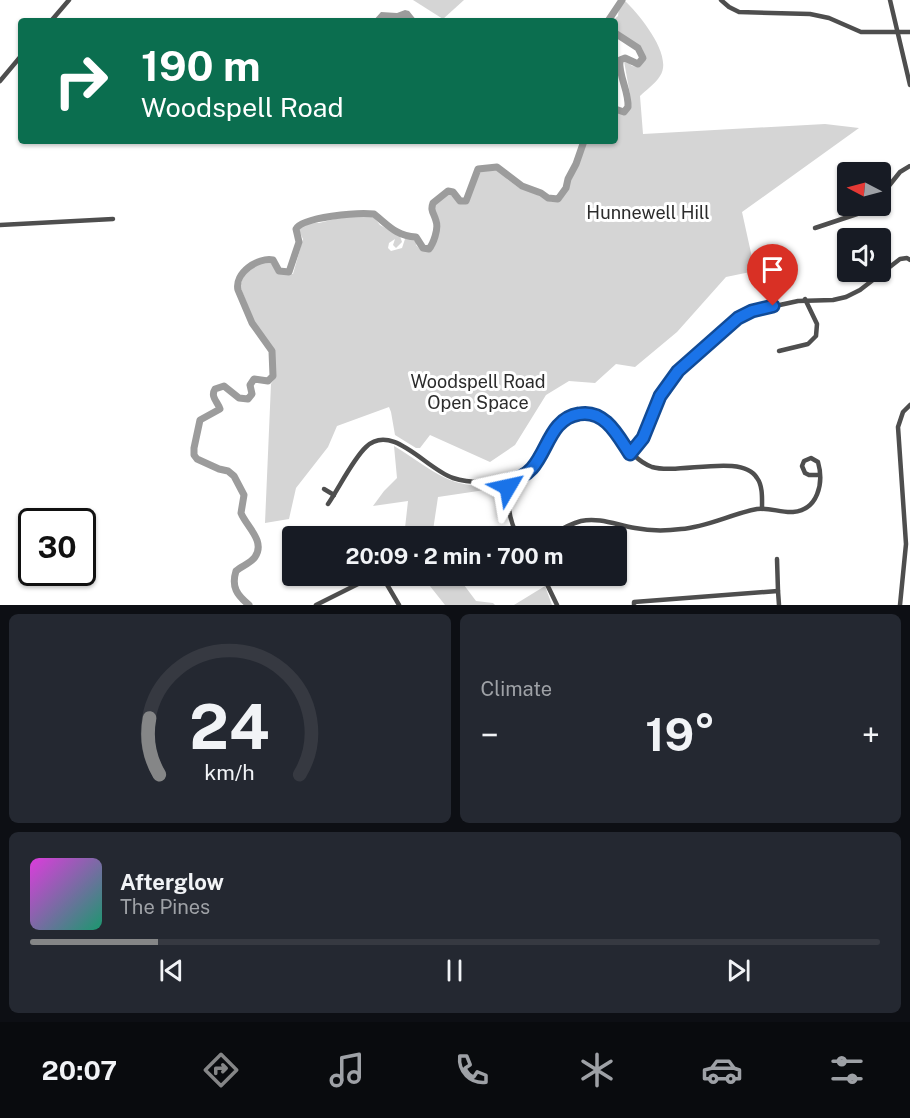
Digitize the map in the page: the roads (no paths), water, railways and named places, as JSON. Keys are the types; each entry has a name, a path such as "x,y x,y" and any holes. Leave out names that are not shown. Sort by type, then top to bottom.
{"street":[{"path":"54,18 69,0"},
{"path":"721,0 739,12 810,14 829,18 861,32 910,32"},
{"path":"890,0 910,85"},
{"path":"0,81 18,60"},
{"path":"891,183 900,172 910,166"},
{"path":"815,228 851,216"},
{"path":"0,225 113,219"},
{"path":"823,225 826,233"},
{"path":"630,454 643,438 657,402 671,379 738,318 748,312 805,299 833,300 846,297 860,290 900,259 910,260"},
{"path":"779,351 808,344 816,336 818,328 816,321 805,299"},
{"path":"900,605 906,544 898,427 903,412 910,405"},
{"path":"328,504 365,447 381,439 395,441 432,468 454,478 472,482 509,480 521,477 530,471 539,460 556,428 565,419 579,414 592,414 610,425 630,454 643,463 664,469 735,466 745,468 752,472 759,481 762,509"},
{"path":"627,526 644,530 671,530 697,527 762,509 792,512 807,507 818,494 819,475 819,464 811,458 804,461 802,468 805,473 819,475"},
{"path":"509,480 508,508 512,526"},
{"path":"902,486 910,485"},
{"path":"324,489 334,495"},
{"path":"567,526 587,520 600,520 626,526"},
{"path":"777,559 779,605"},
{"path":"316,605 354,586"},
{"path":"388,586 399,605"},
{"path":"548,586 557,605"},
{"path":"634,605 634,602 778,591"}],"waterway":[{"path":"610,18 622,0"},
{"path":"618,35 638,48 643,58 638,64 625,58 620,60 628,107 624,112 618,110"},
{"path":"249,605 238,594 234,582 236,571 249,563 258,551 257,539 241,513 244,495 234,476 228,471 197,459 194,455 200,420 220,409 214,397 215,389 224,386 239,398 248,399 252,394 250,385 254,379 268,381 273,376 272,351 252,323 238,290 243,272 254,264 267,260 273,260 279,271 289,272 299,242 296,229 309,221 332,216 374,214 398,232 416,237 423,248 429,249 437,228 432,210 433,203 448,191 453,192 460,201 466,201 478,169 497,167 522,186 548,198 558,199 566,188 583,144"}],"park label":[{"name":"Hunnewell Hill","path":"648,212"},
{"name":"Woodspell Road Open Space","path":"478,391"}]}
